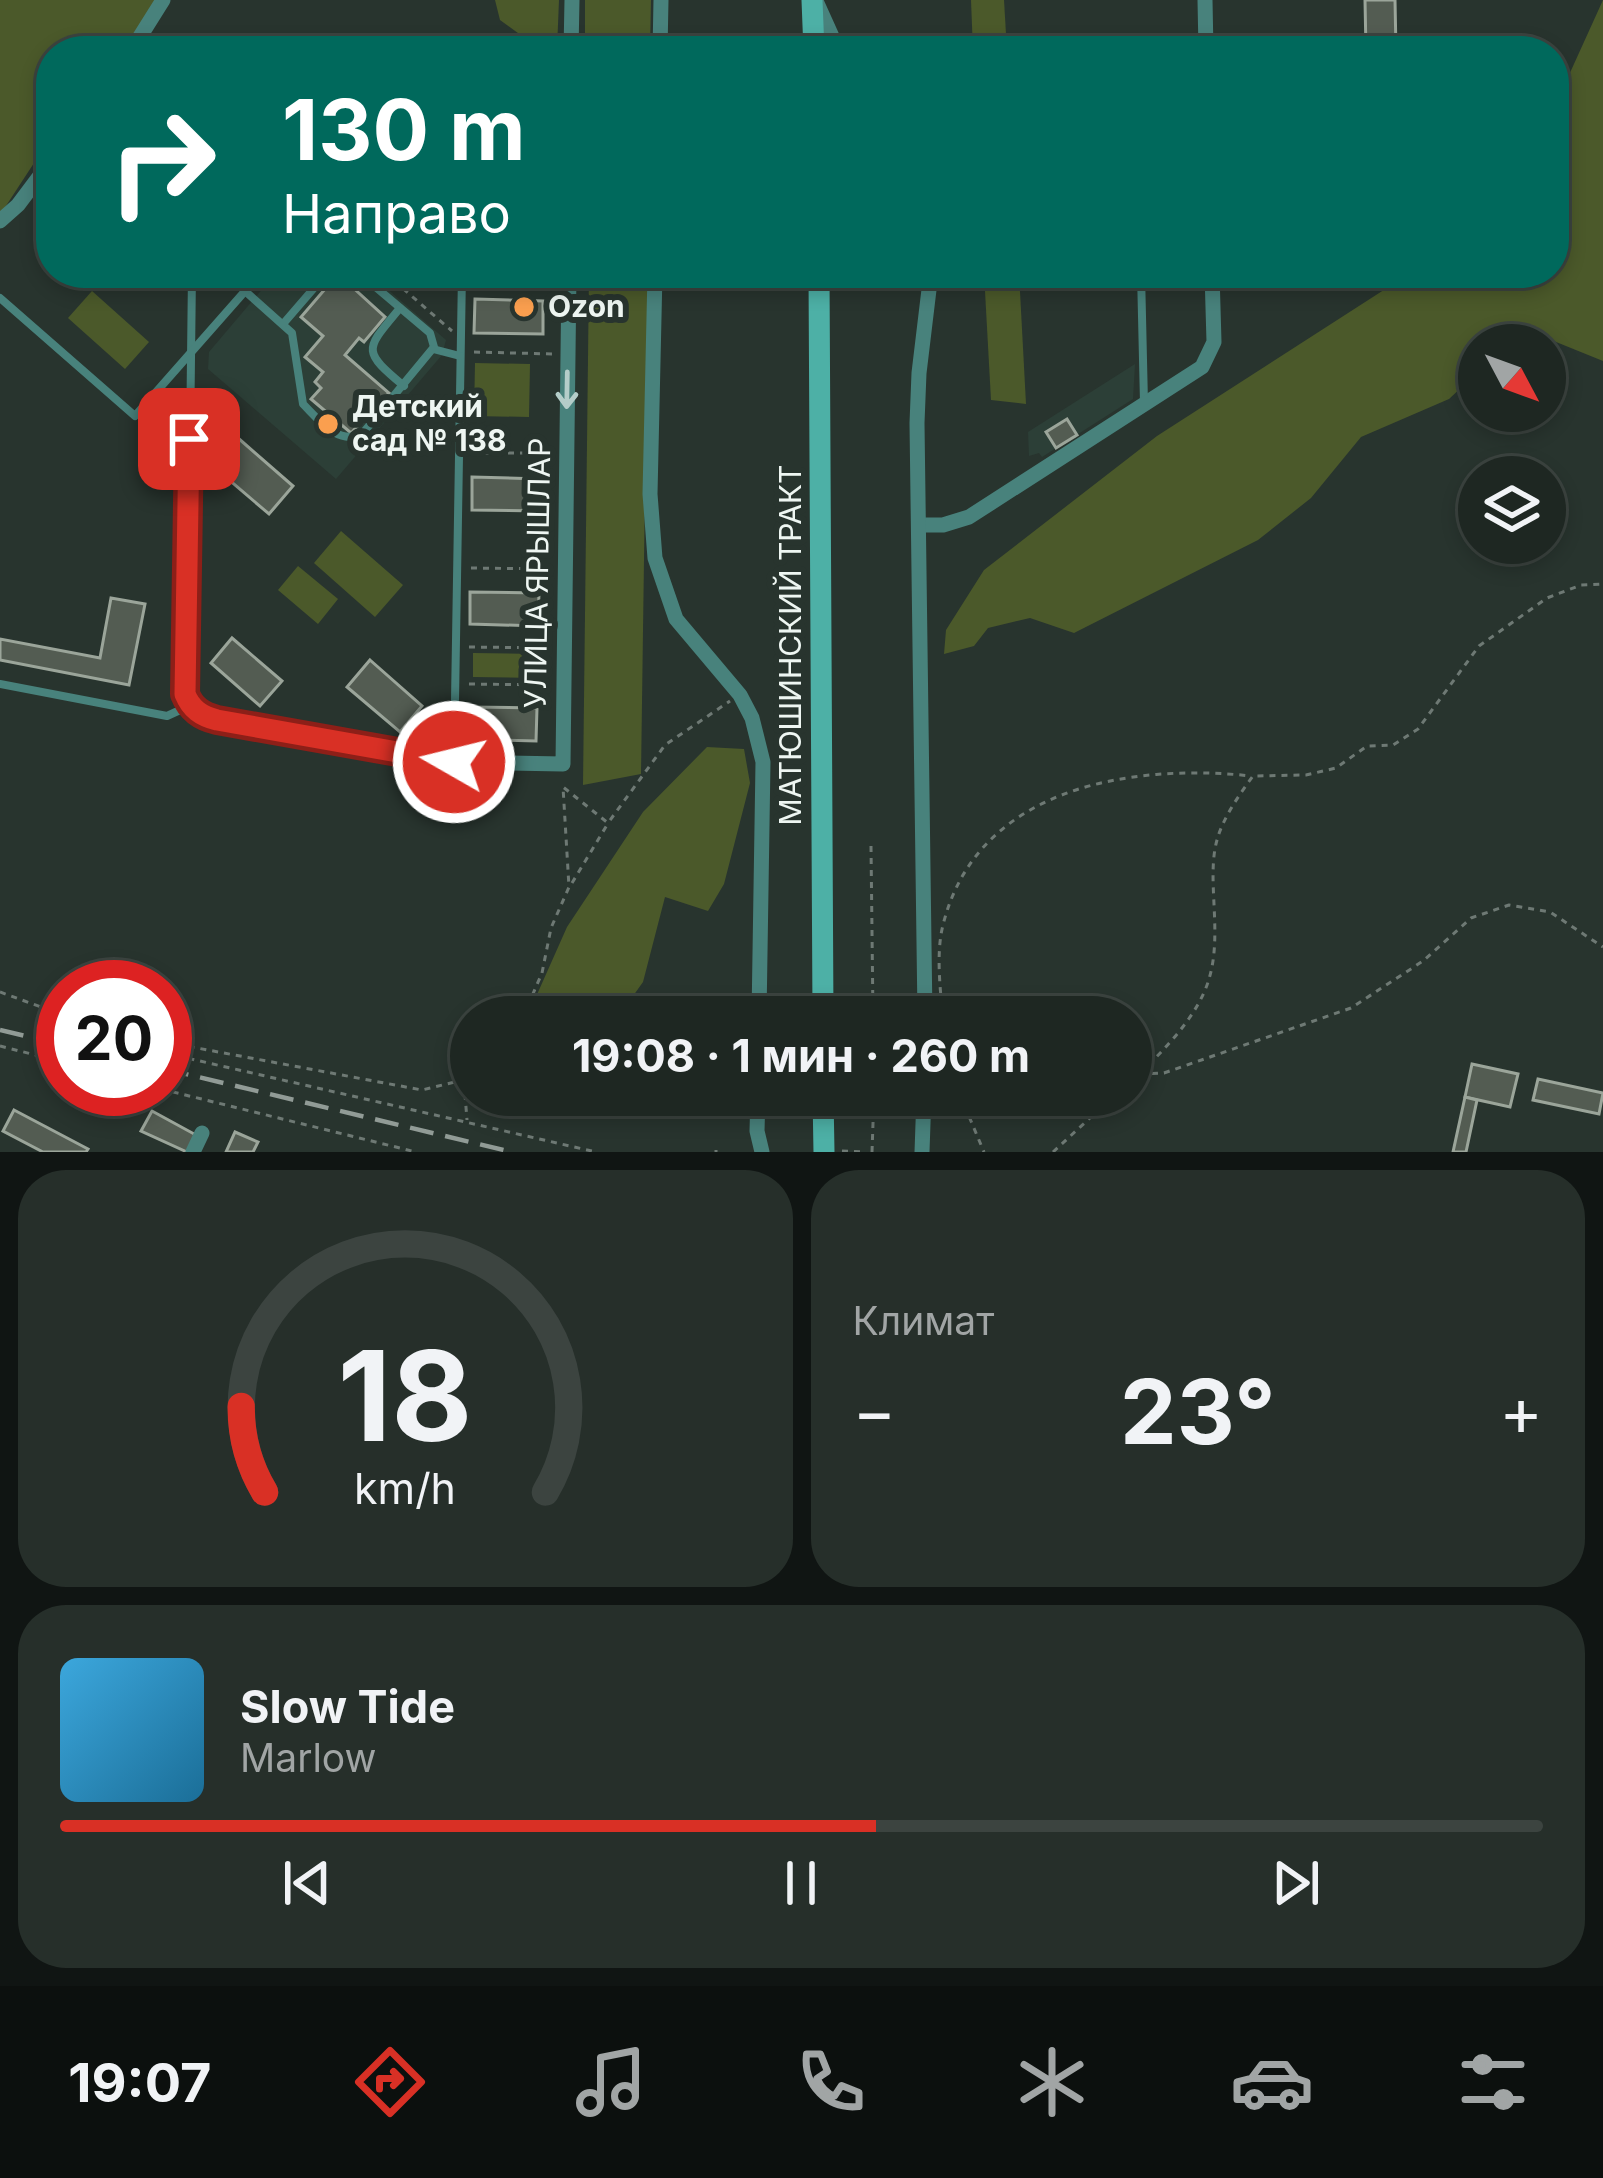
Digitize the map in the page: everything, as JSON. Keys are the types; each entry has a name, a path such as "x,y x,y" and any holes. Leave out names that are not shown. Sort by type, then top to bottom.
{"main road":[{"path":"814,0 814,36"},
{"name":"МАТЮШИНСКИЙ ТРАКТ","path":"819,288 823,996"},
{"path":"824,1116 824,1151"}],"street":[{"path":"140,36 163,0"},
{"path":"571,36 572,0"},
{"path":"660,36 661,0"},
{"path":"814,0 834,36"},
{"path":"1205,0 1206,36"},
{"path":"0,221 36,181"},
{"name":"УЛИЦА ЯРЫШЛАР","path":"454,762 563,764 568,288"},
{"path":"655,288 650,494 655,559 676,620 740,695 759,740 764,762 759,996"},
{"path":"925,996 919,373 929,288"},
{"path":"921,525 968,518 1209,358 1214,342 1212,288"},
{"path":"757,1116 762,1152"},
{"path":"922,1152 923,1116"},
{"path":"193,1152 202,1133"}],"lane":[{"path":"192,288 185,694 191,705 217,720 454,762 462,288"},
{"path":"0,298 135,416 248,288"},
{"path":"283,324 314,288"},
{"path":"377,288 430,334 434,349"},
{"path":"1141,288 1144,404"},
{"path":"245,291 294,338 301,401 341,438 359,436 434,349"},
{"path":"400,308 372,341 370,352 404,386"},
{"path":"434,349 460,354"},
{"path":"0,684 167,716 191,705"}],"path":[{"path":"402,288 460,338"},
{"path":"460,354 568,354"},
{"path":"459,453 566,453"},
{"path":"457,568 565,569"},
{"path":"943,996 942,927 967,866 1014,817 1102,779 1193,770 1306,775 1336,768 1367,746 1393,745 1418,729 1479,646 1547,598 1581,585 1603,584"},
{"path":"455,647 564,649"},
{"path":"455,683 564,685"},
{"path":"532,996 551,928 569,887 608,823 665,745 740,695"},
{"path":"1152,1058 1192,1013 1209,981 1217,913 1216,841 1253,776"},
{"path":"569,887 562,787 608,823"},
{"path":"871,846 873,996"},
{"path":"1152,1073 1352,1008 1423,961 1471,918 1509,905 1550,912 1603,947"},
{"path":"0,992 36,1005"},
{"path":"0,1046 36,1055"},
{"path":"192,1047 422,1090 450,1083"},
{"path":"192,1059 596,1152"},
{"path":"192,1097 416,1152"},
{"path":"467,1116 467,1120"},
{"path":"872,1152 873,1116"},
{"path":"969,1116 984,1152"},
{"path":"1053,1152 1092,1116"},
{"path":"824,1151 864,1152"}],"shaded area":[{"name":"Детский сад № 138","path":"263,288 386,288 446,340 442,355 336,479 208,369 209,352"},
{"path":"1135,364 1133,399 1042,457 1039,453 1029,456 1028,432"}],"green space":[{"path":"0,0 170,0 140,36 36,36 36,160 0,215"},
{"path":"495,0 559,0 558,36 522,36 500,20"},
{"path":"585,0 651,0 650,36 585,36"},
{"path":"971,0 1004,0 1006,36 972,36"},
{"path":"1603,0 1603,361 1566,346 1566,324 1458,324 1458,391 1449,399 1361,437 1311,498 1258,540 1074,633 1030,618 988,628 974,646 944,654 946,630 984,570 1157,436 1387,288 1569,288 1569,75"},
{"path":"589,288 648,288 641,774 583,785"},
{"path":"985,288 1020,288 1026,404 991,400"},
{"path":"92,291 149,342 125,369 68,318"},
{"path":"475,363 530,364 529,417 474,416"},
{"path":"341,531 403,585 375,617 314,563"},
{"path":"298,566 338,599 318,624 278,590"},
{"path":"473,653 536,654 536,678 473,677"},
{"path":"707,747 744,749 750,783 724,884 708,911 665,897 643,982 633,996 536,996 567,927 643,812"}],"building":[{"path":"1365,0 1395,0 1396,36 1366,36"},
{"path":"326,288 353,288 385,317 364,342 359,338 345,355 389,393 351,433 311,399 321,388 315,382 323,372 305,357 323,336 301,317"},
{"path":"475,299 543,301 543,334 474,333"},
{"path":"1067,419 1077,435 1056,448 1046,432"},
{"path":"238,438 293,486 269,514 214,467"},
{"path":"472,477 540,479 540,511 472,510"},
{"path":"470,592 539,593 538,626 470,624"},
{"path":"111,598 145,604 129,685 0,660 0,639 100,658"},
{"path":"232,638 282,681 260,706 211,663"},
{"path":"370,660 422,706 400,732 347,687"},
{"path":"469,707 537,708 536,741 468,739"},
{"path":"1472,1064 1518,1074 1510,1107 1465,1097"},
{"path":"1538,1079 1603,1093 1599,1114 1533,1100"},
{"path":"1465,1097 1477,1100 1466,1152 1453,1152"},
{"path":"14,1110 88,1149 43,1152 3,1131"},
{"path":"149,1116 161,1116 196,1135 187,1152 141,1131"},
{"path":"235,1132 258,1142 253,1152 226,1152"}],"railway":[{"path":"0,1030 36,1039"},
{"path":"192,1075 512,1152"}],"place":[{"name":"Ozon","path":"524,307"},
{"name":"Детский сад № 138","path":"328,424"}],"route":[{"path":"189,439 185,694 191,705 207,718 454,762"}]}
